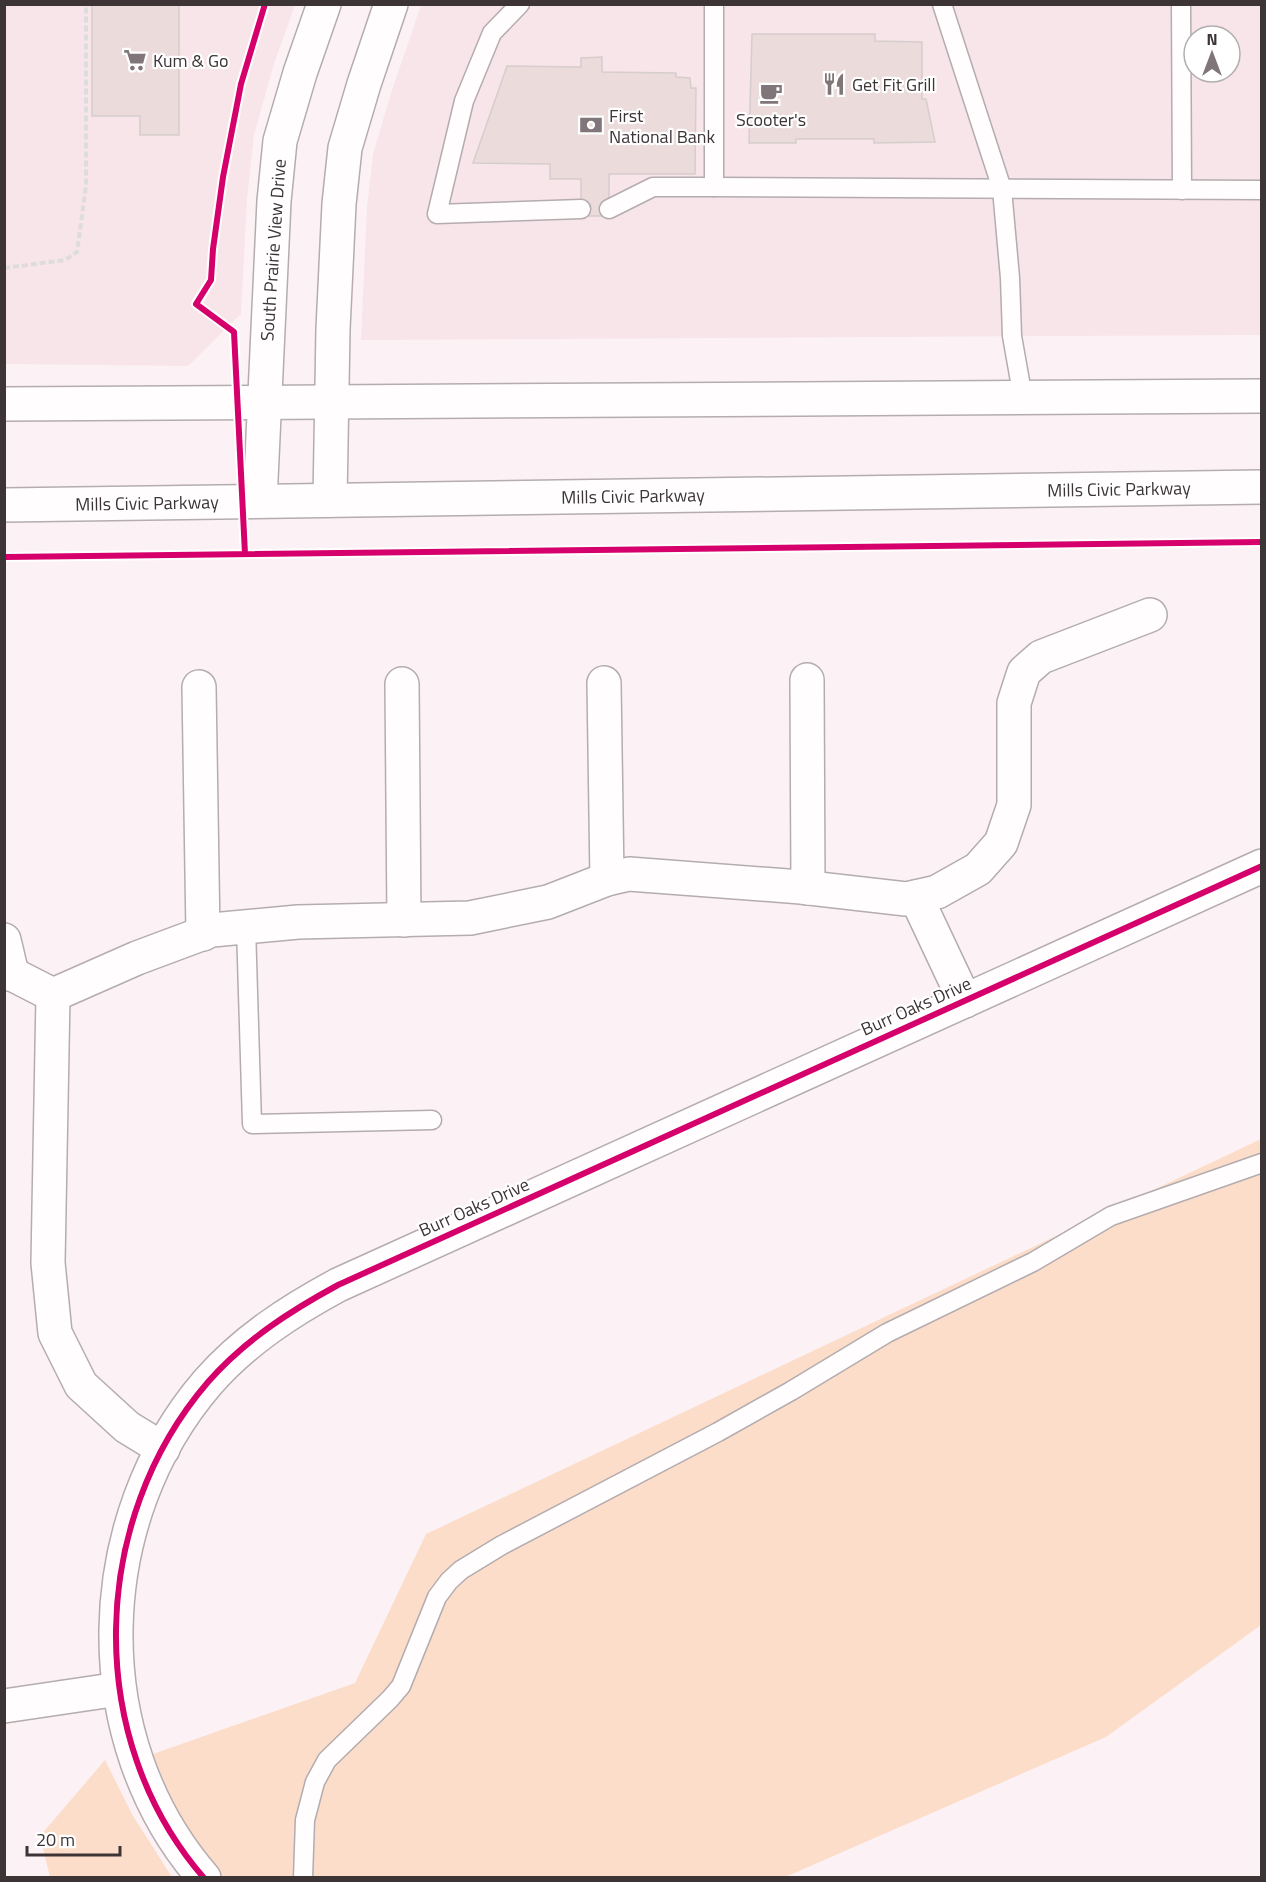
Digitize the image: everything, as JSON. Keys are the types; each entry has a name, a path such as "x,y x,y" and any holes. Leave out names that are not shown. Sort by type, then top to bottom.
{"street":[{"name":"South Prairie View Drive","path":"260,501 274,201 280,141 324,4"},
{"path":"330,500 330,402 339,204 345,148 392,4"},
{"path":"4,404 1262,396"},
{"name":"Mills Civic Parkway","path":"4,505 1262,487"},
{"path":"4,940 8,974 53,995 137,958 212,930 298,922 470,918 548,902 607,879 629,874 808,888 906,899 937,892 978,869 1001,843 1014,805 1014,703 1024,672 1041,657 1150,615"},
{"path":"807,680 808,888"},
{"path":"604,683 607,879"},
{"path":"402,684 404,920"},
{"path":"199,687 203,934"},
{"name":"Burr Oaks Drive","path":"204,1878 190,1862 161,1815 136,1760 119,1689 115,1651 117,1595 126,1539 144,1486 163,1449 174,1429 208,1382 248,1343 294,1309 338,1286 1262,866"},
{"path":"916,897 965,1000"},
{"path":"53,995 48,1263 55,1333 81,1385 127,1427 163,1449"},
{"path":"4,1706 119,1689"}],"lane":[{"path":"520,4 492,33 464,101 437,214 581,209"},
{"path":"714,4 714,188"},
{"path":"942,4 1002,189 1010,278 1012,336 1023,398"},
{"path":"1181,4 1182,190"},
{"path":"609,209 653,188 1262,190"},
{"path":"246,927 252,1124 432,1120"},
{"path":"303,1878 305,1820 315,1782 327,1760 390,1699 400,1686 437,1597 460,1570 502,1545 708,1438 887,1333 1033,1262 1111,1216 1262,1163"}],"path":[{"path":"4,268 65,260 77,252 86,186 86,4"}],"shaded area":[{"path":"5,5 295,5 274,64 254,135 247,199 241,314 188,366 5,364"},
{"path":"421,5 1261,5 1261,335 361,340 367,207 373,154"},
{"path":"1261,1139 1261,1625 1106,1737 783,1878 204,1877 136,1760 355,1683 426,1534"},
{"path":"105,1760 133,1816 172,1877 50,1877 40,1836"}],"building":[{"name":"Kum & Go","path":"92,4 179,4 179,135 140,135 140,116 92,116"},
{"path":"752,34 875,34 875,41 922,42 922,99 926,99 935,142 874,143 874,139 796,139 796,143 749,143"},
{"name":"First National Bank","path":"602,57 602,72 676,73 676,77 690,78 691,88 696,88 695,174 609,174 609,216 581,216 581,179 550,179 550,164 473,163 507,66 581,67 581,58"}],"cycle path":[{"path":"245,554 234,332 196,304 211,280 223,177 241,84 265,4"},
{"path":"4,557 1262,542"},
{"path":"204,1878 165,1822 137,1761 121,1696 116,1630 123,1563 140,1498 169,1437 208,1382 222,1367 269,1328 338,1285 1262,866"}],"place":[{"name":"Kum & Go","path":"135,60"},
{"name":"Get Fit Grill","path":"834,84"},
{"name":"Scooter's","path":"771,93"},
{"name":"First National Bank","path":"591,125"}]}
